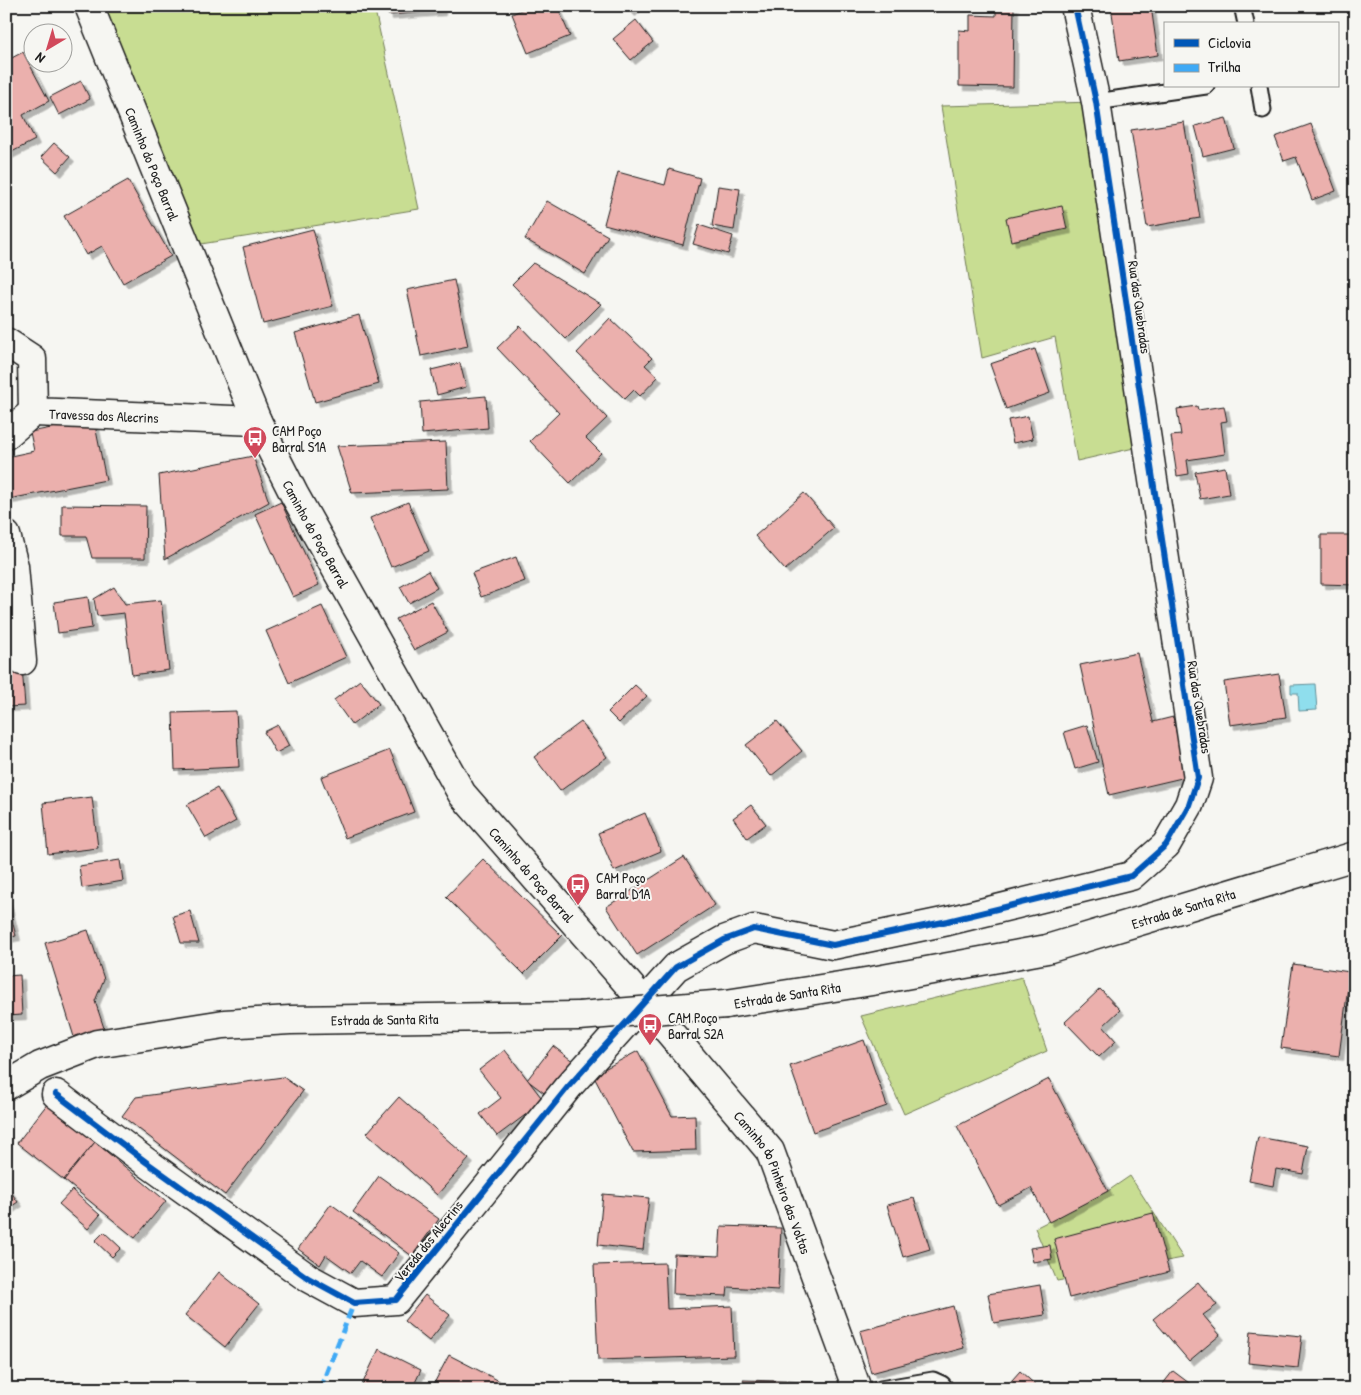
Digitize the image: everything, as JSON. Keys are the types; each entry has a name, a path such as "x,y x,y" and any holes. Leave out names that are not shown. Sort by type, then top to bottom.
{"street":[{"name":"Caminho do Poço Barral","path":"89,6 257,421 294,494 462,794 644,1002"},
{"name":"Rua das Quebradas","path":"644,1002 676,967 724,940 754,929 833,945 948,921 1131,876 1166,845 1189,805 1198,778 1096,102 1075,6"},
{"name":"Travessa dos Alecrins","path":"6,342 32,359 33,412 257,421"},
{"path":"6,435 33,412"},
{"path":"6,535 14,566 22,661"},
{"name":"Estrada de Santa Rita","path":"6,1086 40,1066 97,1044 224,1024 290,1020 579,1016 726,1004 872,981 1047,948 1355,856"},
{"name":"Vereda dos Alecrins","path":"56,1094 146,1162 308,1278 354,1303 396,1300 568,1087 644,1002"},
{"name":"Caminho do Pinheiro das Voltas","path":"644,1002 770,1152 857,1389"}],"lane":[{"path":"1096,102 1192,88"},
{"path":"1259,88 1263,110"},
{"path":"880,1389 932,1380 942,1384 946,1389"}],"green space":[{"path":"103,6 374,6 419,209 201,244"},
{"path":"1096,102 1147,445 1077,461 1055,337 982,358 941,106"},
{"path":"1022,977 1047,1051 904,1114 861,1016"},
{"path":"1130,1176 1183,1258 1057,1281 1035,1228 1108,1191"}],"water":[{"path":"1315,684 1317,710 1299,711 1298,693 1291,693 1291,685"}],"building":[{"path":"387,6 441,6 441,11 388,15"},
{"path":"530,6 557,6 570,36 528,53 512,14"},
{"path":"625,6 637,6 631,12"},
{"path":"996,6 1014,6 1013,87 959,86 959,30 970,31 970,15 996,16"},
{"path":"1111,6 1151,6 1158,55 1119,61"},
{"path":"636,20 653,42 631,60 613,39"},
{"path":"22,53 22,72 34,72 49,101 23,115 35,140 6,155 6,61"},
{"path":"81,81 90,99 59,115 50,97"},
{"path":"1226,118 1234,148 1203,156 1195,126"},
{"path":"1184,122 1200,218 1147,227 1131,130"},
{"path":"1311,124 1336,191 1312,200 1296,157 1284,161 1275,137"},
{"path":"54,143 70,157 57,172 41,157"},
{"path":"669,169 700,178 683,245 604,224 618,172 665,185"},
{"path":"128,180 171,256 123,283 102,246 86,255 64,216"},
{"path":"718,186 740,189 734,230 712,226"},
{"path":"547,201 608,236 585,274 525,239"},
{"path":"1062,206 1067,229 1011,241 1006,218"},
{"path":"699,225 733,236 728,254 693,244"},
{"path":"313,229 333,306 263,324 243,247"},
{"path":"533,263 601,304 566,339 512,284"},
{"path":"454,280 468,346 421,356 407,290"},
{"path":"359,315 379,384 315,402 295,333"},
{"path":"610,318 652,358 645,365 658,377 640,396 634,390 625,399 577,353"},
{"path":"520,326 607,418 586,438 601,453 570,483 530,441 559,413 497,348"},
{"path":"1035,349 1050,393 1006,409 990,364"},
{"path":"460,363 466,387 437,395 431,370"},
{"path":"486,396 488,428 422,434 420,402"},
{"path":"1197,406 1198,410 1224,406 1227,421 1221,422 1225,454 1187,460 1189,474 1177,476 1171,436 1181,435 1177,409"},
{"path":"1028,416 1033,439 1013,443 1008,420"},
{"path":"94,420 106,480 9,499 6,488 6,457 34,451 30,432"},
{"path":"446,442 448,489 352,493 337,446"},
{"path":"253,456 269,502 165,559 159,475"},
{"path":"1225,467 1229,494 1200,499 1195,472"},
{"path":"804,493 834,528 785,570 755,536"},
{"path":"281,502 319,585 293,597 255,514"},
{"path":"408,502 429,551 391,567 370,518"},
{"path":"62,505 146,506 145,558 92,558 86,536 62,536"},
{"path":"1321,535 1355,535 1355,585 1321,584"},
{"path":"516,557 525,581 481,597 472,573"},
{"path":"428,571 437,588 409,603 400,587"},
{"path":"114,587 125,604 161,600 169,670 132,675 124,613 97,616 94,599"},
{"path":"88,597 92,628 58,633 54,602"},
{"path":"431,601 448,632 414,650 396,619"},
{"path":"322,606 346,657 289,683 266,631"},
{"path":"1137,653 1153,722 1173,717 1186,777 1109,795 1080,665"},
{"path":"22,666 25,706 6,707 6,667"},
{"path":"1279,674 1286,717 1230,725 1224,682"},
{"path":"360,680 379,704 352,725 334,700"},
{"path":"635,685 647,696 619,723 608,712"},
{"path":"236,711 239,767 175,770 173,713"},
{"path":"777,721 802,751 771,776 746,745"},
{"path":"581,722 607,757 560,791 534,757"},
{"path":"278,725 289,746 276,753 264,732"},
{"path":"1087,725 1098,762 1075,769 1064,732"},
{"path":"390,750 414,812 345,838 321,777"},
{"path":"217,788 236,821 206,838 187,805"},
{"path":"92,797 98,848 48,854 43,803"},
{"path":"751,805 766,824 747,838 733,818"},
{"path":"645,813 661,851 614,871 598,833"},
{"path":"684,857 715,905 637,955 606,907"},
{"path":"483,859 562,936 524,974 446,897"},
{"path":"120,860 123,881 82,888 79,866"},
{"path":"6,896 16,936 6,938"},
{"path":"190,911 199,943 181,943 173,916"},
{"path":"88,930 104,979 95,1001 104,1028 74,1037 45,943"},
{"path":"1293,964 1350,972 1339,1056 1281,1048"},
{"path":"20,975 22,1015 6,1016 6,976"},
{"path":"1100,989 1120,1010 1103,1026 1116,1041 1099,1057 1065,1022"},
{"path":"864,1040 887,1106 813,1132 790,1066"},
{"path":"553,1046 574,1062 548,1096 527,1080"},
{"path":"505,1050 544,1101 497,1136 480,1114 501,1098 479,1070"},
{"path":"638,1051 672,1116 695,1115 696,1150 633,1152 593,1075"},
{"path":"283,1077 303,1091 225,1195 122,1116 136,1097"},
{"path":"1049,1079 1108,1191 1049,1222 1031,1188 998,1205 957,1126"},
{"path":"399,1097 469,1159 437,1195 367,1133"},
{"path":"48,1103 95,1142 64,1180 17,1143"},
{"path":"1258,1137 1308,1146 1303,1174 1276,1169 1273,1186 1249,1181"},
{"path":"95,1142 166,1201 135,1238 64,1180"},
{"path":"379,1176 439,1219 412,1256 353,1212"},
{"path":"6,1185 18,1202 6,1210"},
{"path":"72,1190 100,1215 88,1229 59,1204"},
{"path":"603,1194 649,1198 643,1250 598,1245"},
{"path":"914,1198 930,1249 903,1257 887,1205"},
{"path":"331,1204 399,1253 382,1277 360,1261 351,1273 326,1255 320,1265 298,1249"},
{"path":"1153,1213 1169,1272 1069,1298 1054,1239"},
{"path":"721,1226 781,1228 778,1290 728,1287 727,1296 673,1294 674,1254 719,1256"},
{"path":"104,1232 121,1248 112,1257 95,1241"},
{"path":"1050,1245 1052,1259 1033,1262 1030,1248"},
{"path":"665,1263 667,1309 732,1306 734,1356 598,1360 594,1265"},
{"path":"219,1272 259,1304 225,1347 185,1315"},
{"path":"1198,1282 1217,1305 1203,1315 1220,1335 1189,1361 1153,1319"},
{"path":"1040,1285 1045,1315 994,1323 988,1294"},
{"path":"425,1295 450,1315 429,1341 404,1321"},
{"path":"953,1306 964,1348 871,1373 860,1331"},
{"path":"1251,1331 1302,1336 1298,1368 1248,1363"},
{"path":"379,1349 421,1370 412,1389 360,1389"},
{"path":"449,1355 515,1389 431,1389"},
{"path":"1020,1371 1040,1389 1004,1389"},
{"path":"1173,1371 1197,1389 1159,1389"},
{"path":"743,1380 813,1382 812,1389 743,1389"},
{"path":"1355,1384 1355,1389 1341,1389"}],"marked path":[{"path":"320,1389 354,1303"}],"cycle path":[{"path":"56,1094 146,1162 308,1278 354,1303 396,1300 568,1087 676,967 724,940 754,929 833,945 948,921 1131,876 1166,845 1189,805 1198,778 1096,102 1075,6"}],"place":[{"name":"CAM Poço Barral S1A","path":"255,459"},
{"name":"CAM Poço Barral D1A","path":"578,906"},
{"name":"CAM Poço Barral S2A","path":"650,1046"}]}
